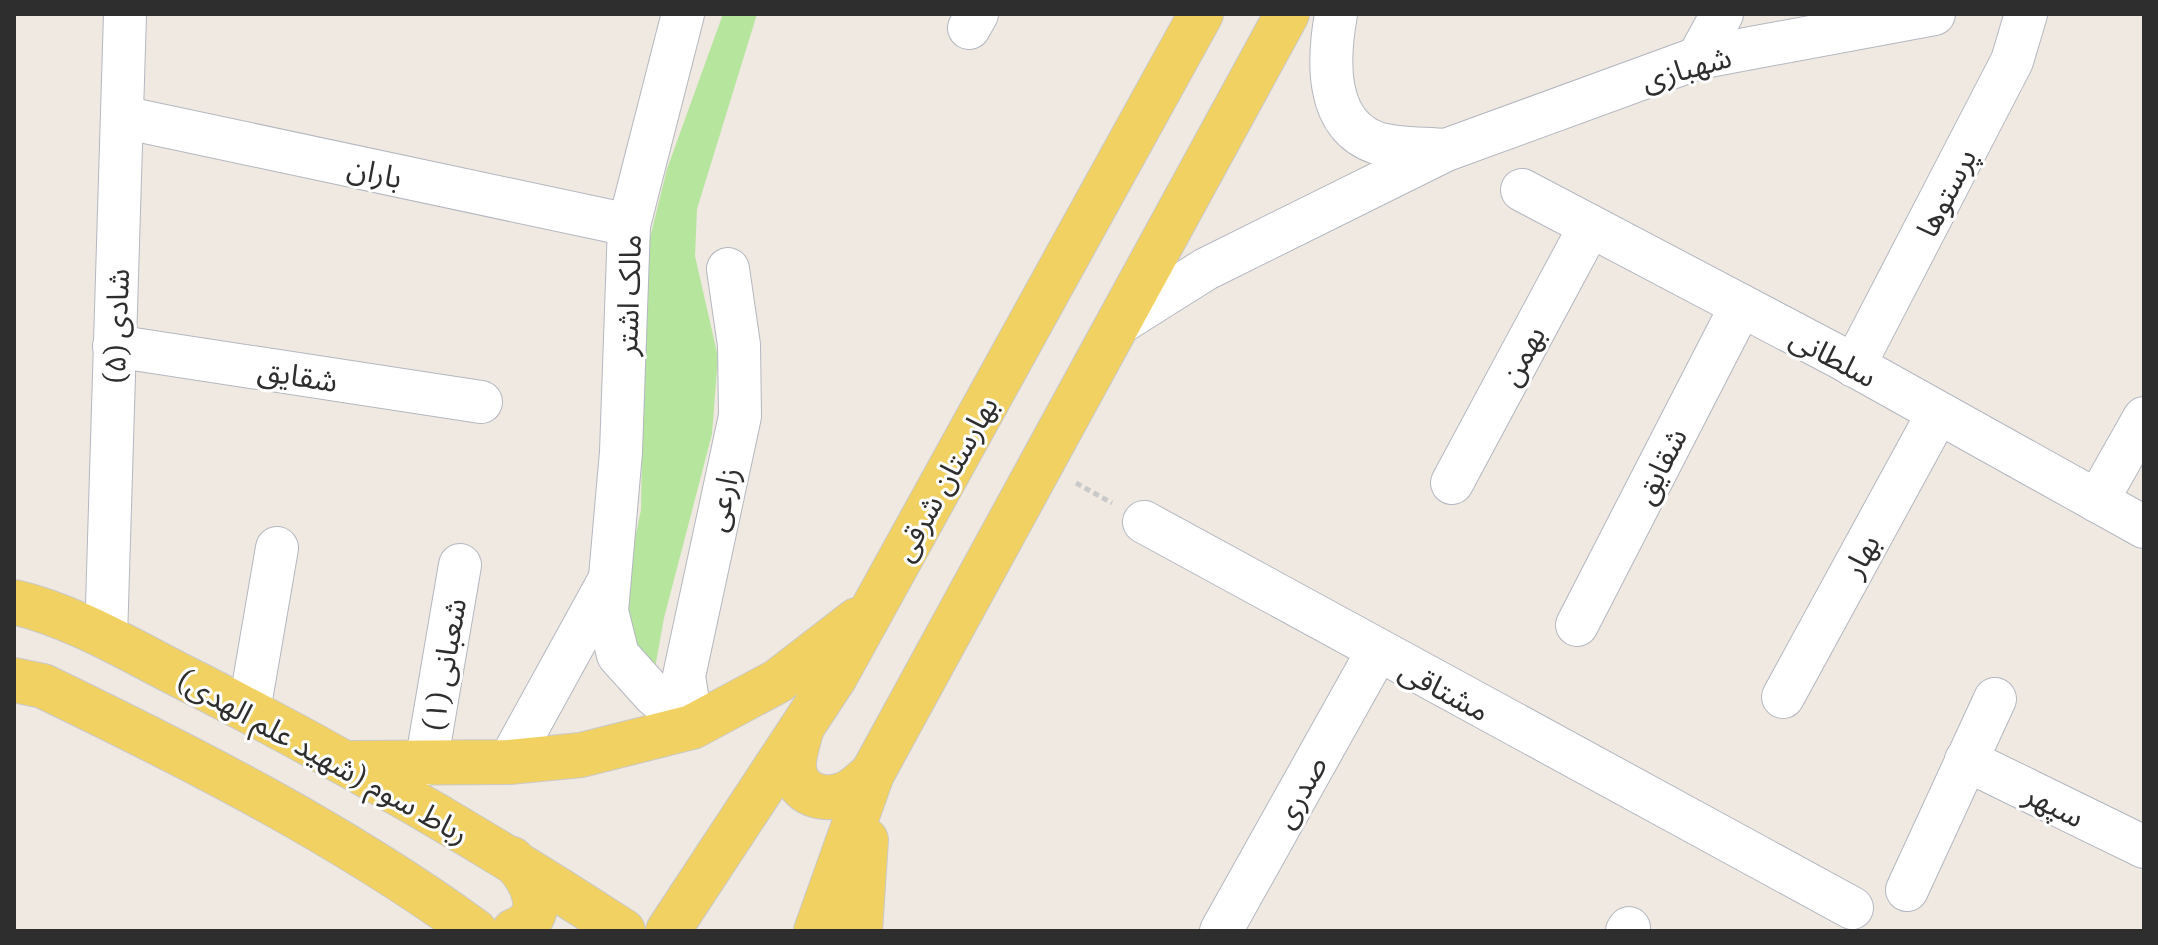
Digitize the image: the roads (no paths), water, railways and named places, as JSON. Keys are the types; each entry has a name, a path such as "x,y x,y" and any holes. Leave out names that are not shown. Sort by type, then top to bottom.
{"main road":[{"name":"بهارستان شرقی","path":"668,931 801,731 874,606 1201,14"},
{"path":"816,931 872,774 1287,14"},
{"name":"رباط سوم (شهید علم الهدی)","path":"14,602 106,638 249,711 512,859 623,931"},
{"path":"345,763 509,762 581,755 692,727 778,681 874,606"},
{"path":"14,680 43,686 222,773 343,845 466,929"},
{"path":"801,731 793,765 796,779 808,793 823,799 847,793 872,774"},
{"path":"860,931 872,774"},
{"path":"512,859 530,878 536,896 530,919 514,931"}],"street":[{"name":"شادی (۵)","path":"106,638 125,14"},
{"name":"مالک اشتر","path":"608,582 621,452 629,225 683,14"},
{"name":"شهبازی","path":"1336,14 1329,53 1336,101 1351,129 1378,143 1446,150"},
{"path":"1698,58 1722,14"},
{"name":"شهبازی","path":"1117,325 1206,269 1446,150 1698,58 1934,14"},
{"name":"پرستوها","path":"1854,366 2012,61 2026,14"},
{"name":"باران","path":"122,117 629,225"},
{"name":"سلطانی","path":"1522,190 1854,366 2144,527"},
{"name":"بهمن","path":"1452,483 1590,226"},
{"name":"زارعی","path":"692,727 684,676 688,648 740,416 739,345 728,269"},
{"name":"شقایق","path":"1577,625 1741,306"},
{"name":"شقایق","path":"114,346 481,402"},
{"name":"بهار","path":"1783,697 1938,413"},
{"path":"2097,501 2144,418"},
{"name":"مشتاقی","path":"1144,522 1377,652 1852,908"},
{"path":"249,711 277,548"},
{"name":"شعبانی (۱)","path":"426,764 460,565"},
{"path":"608,582 607,611 618,655 654,695 692,727"},
{"path":"509,762 608,582"},
{"name":"صدری","path":"1221,931 1377,652"},
{"path":"1907,890 1995,699"},
{"name":"سپهر","path":"1966,760 2144,847"}]}
